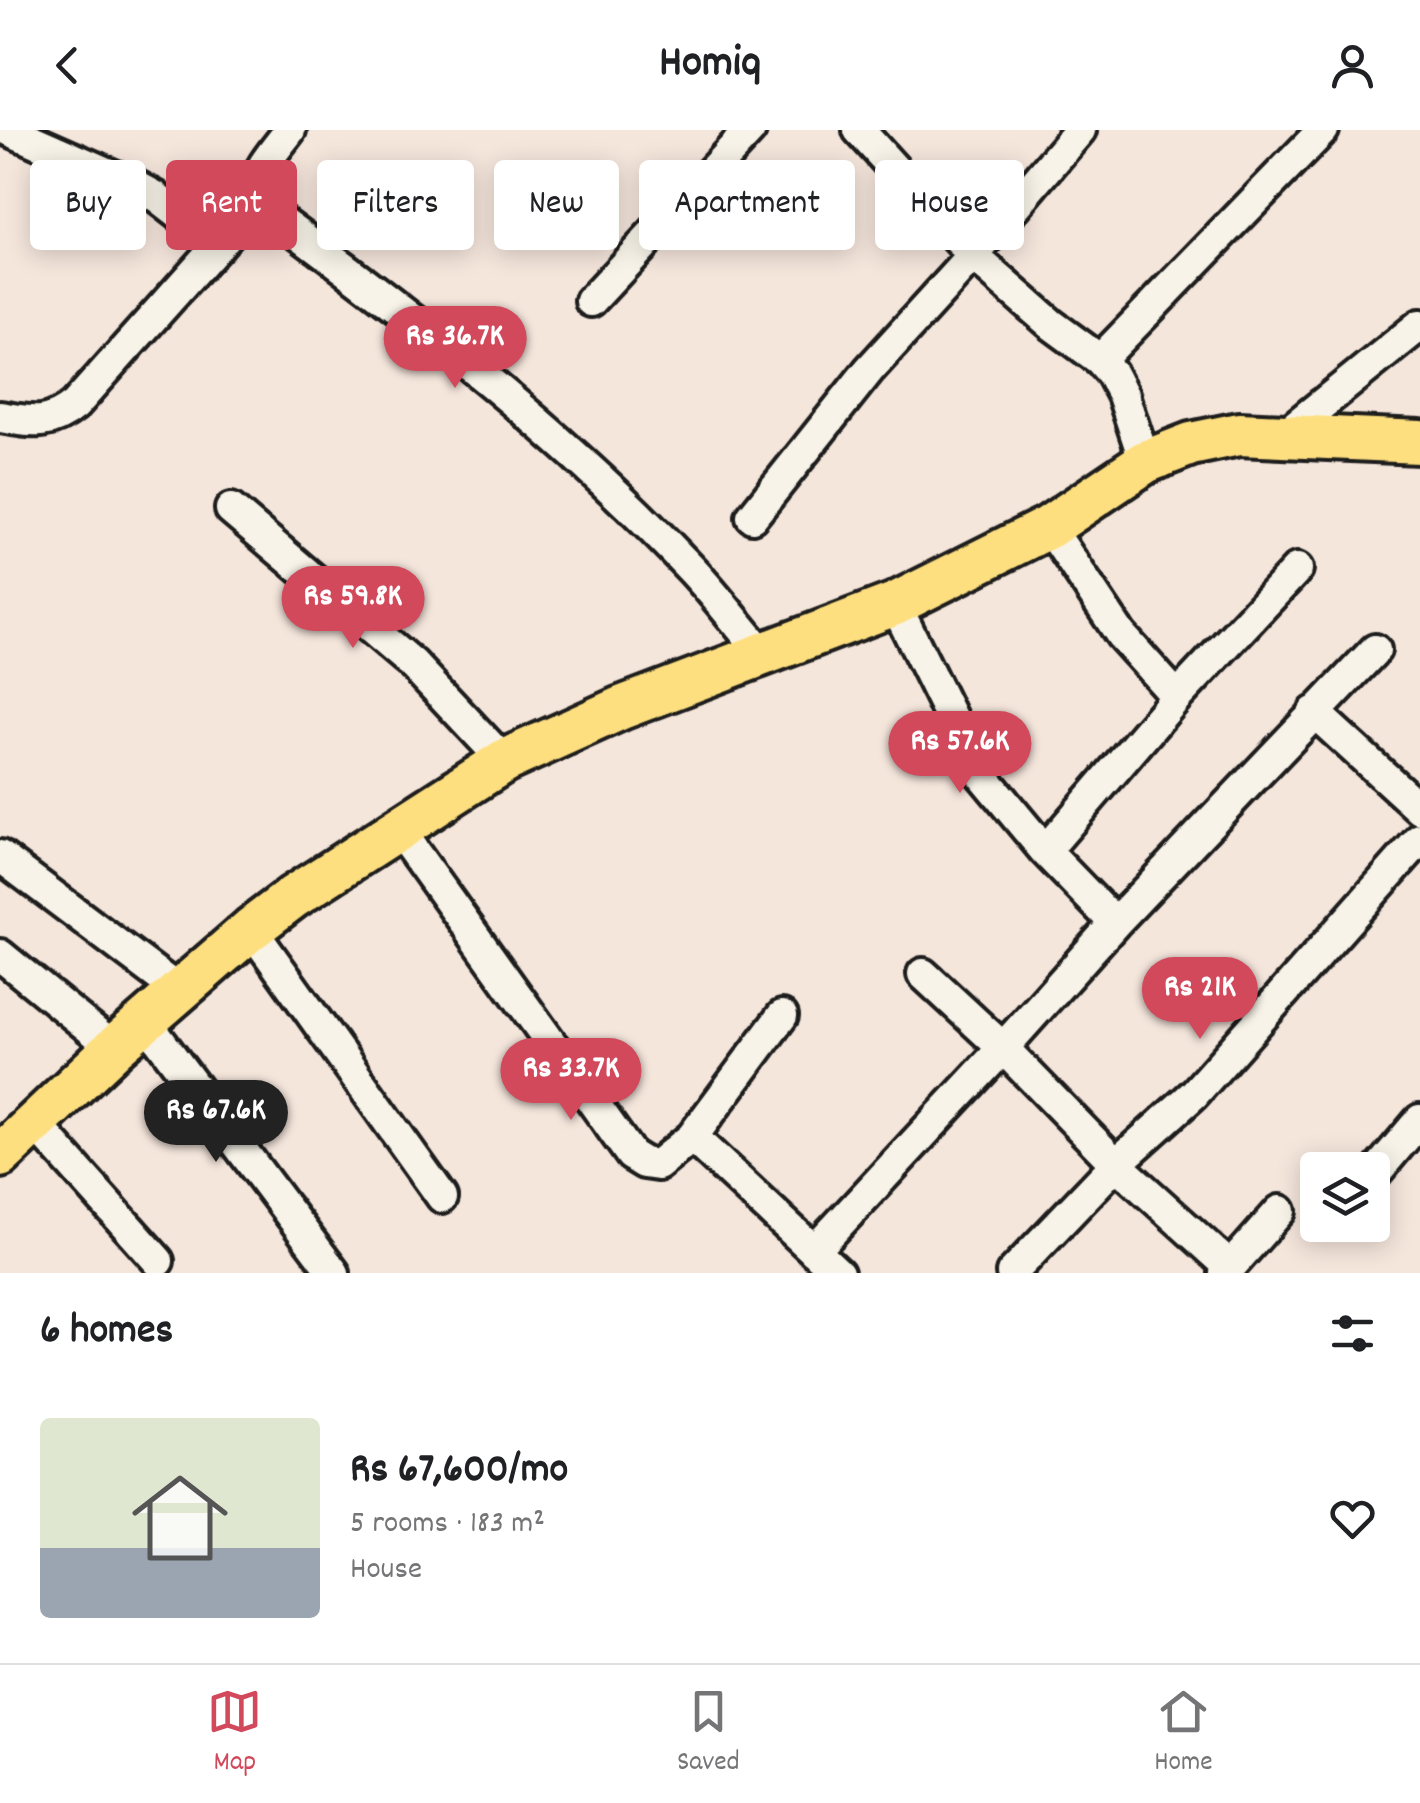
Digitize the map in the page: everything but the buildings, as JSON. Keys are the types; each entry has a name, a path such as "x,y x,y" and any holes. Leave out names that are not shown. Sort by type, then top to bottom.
{"highway":[{"path":"0,1156 179,990 293,896 504,761 620,708 896,604 1049,527 1145,462 1191,444 1239,434 1420,442"}],"street":[{"path":"10,130 134,184 166,205"},
{"path":"269,160 290,130"},
{"path":"591,302 750,130"},
{"path":"859,130 972,256 1050,324 1100,360 1123,395 1145,462"},
{"path":"752,517 869,370 1080,130"},
{"path":"1100,360 1323,130"},
{"path":"297,233 485,377 610,488 694,572 762,653"},
{"path":"0,417 44,421 60,417 75,406 213,250"},
{"path":"1284,435 1420,326"},
{"path":"231,509 413,664 504,761"},
{"path":"1049,527 1120,635 1177,697"},
{"path":"1045,851 1177,697 1296,570"},
{"path":"896,604 976,768 1045,851 1116,923"},
{"path":"814,1251 1116,923 1376,650"},
{"path":"1314,712 1420,808"},
{"path":"397,828 631,1154 644,1163 658,1165 692,1137 782,1016"},
{"path":"1012,1273 1116,1164 1194,1094 1420,839"},
{"path":"0,856 179,990"},
{"path":"251,929 442,1197"},
{"path":"0,955 130,1035 334,1273"},
{"path":"923,974 1228,1270 1280,1210"},
{"path":"1390,1156 1420,1120"},
{"path":"36,1123 158,1261"},
{"path":"692,1137 838,1273"}]}
